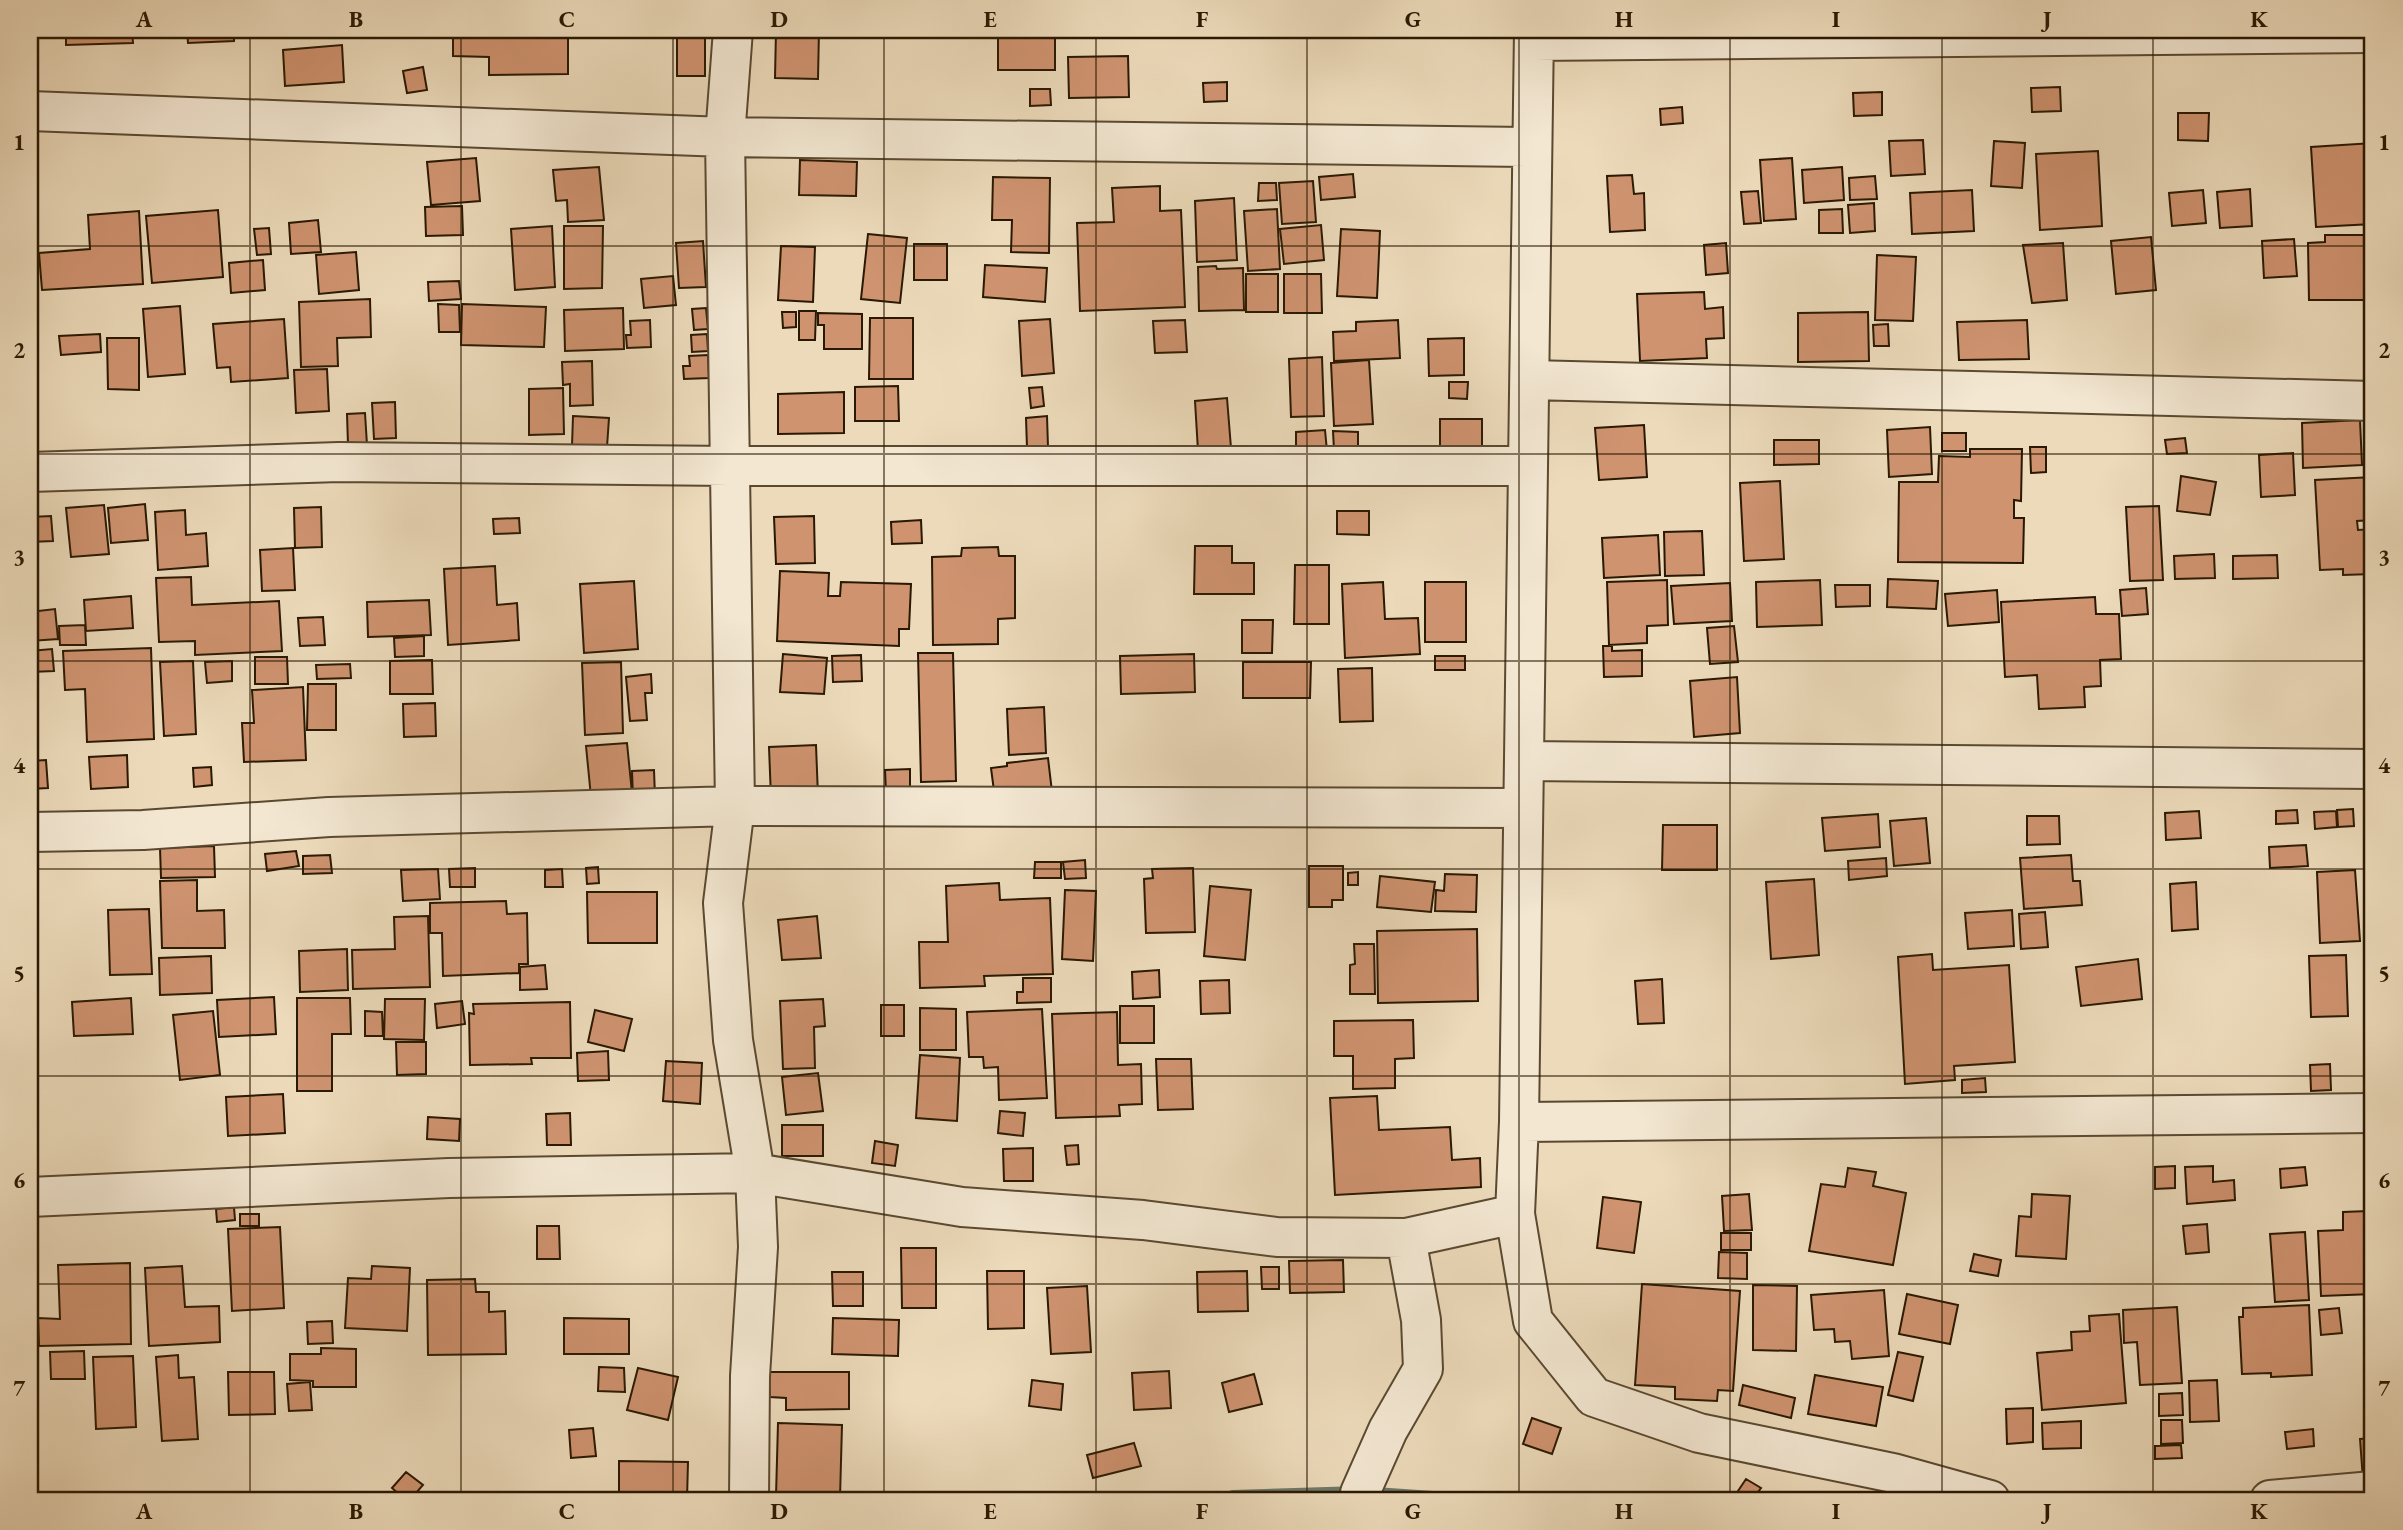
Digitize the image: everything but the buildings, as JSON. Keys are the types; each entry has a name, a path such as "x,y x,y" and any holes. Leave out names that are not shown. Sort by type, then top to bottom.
{"street":[{"path":"733,30 725,137 736,806 723,903 733,1040 755,1172 758,1247 750,1376 749,1500"},
{"path":"1990,1500 1893,1473 1699,1433 1594,1397 1533,1321 1515,1214 1525,761 1534,35 2373,33"},
{"path":"30,111 725,137 1532,147"},
{"path":"1531,380 2373,401"},
{"path":"30,472 339,462 730,466 1527,466"},
{"path":"1525,761 2373,769"},
{"path":"30,832 143,830 328,817 736,806 1522,808"},
{"path":"1519,1122 2373,1113"},
{"path":"30,1197 449,1178 755,1172 962,1207 1143,1220 1277,1237 1406,1238 1515,1214"},
{"path":"1361,1500 1360,1493 1388,1430 1423,1369 1421,1320 1406,1238"},
{"path":"2270,1500 2373,1491"}],"waterway":[{"path":"1226,1500 1233,1497 1360,1493 1462,1500"}]}
